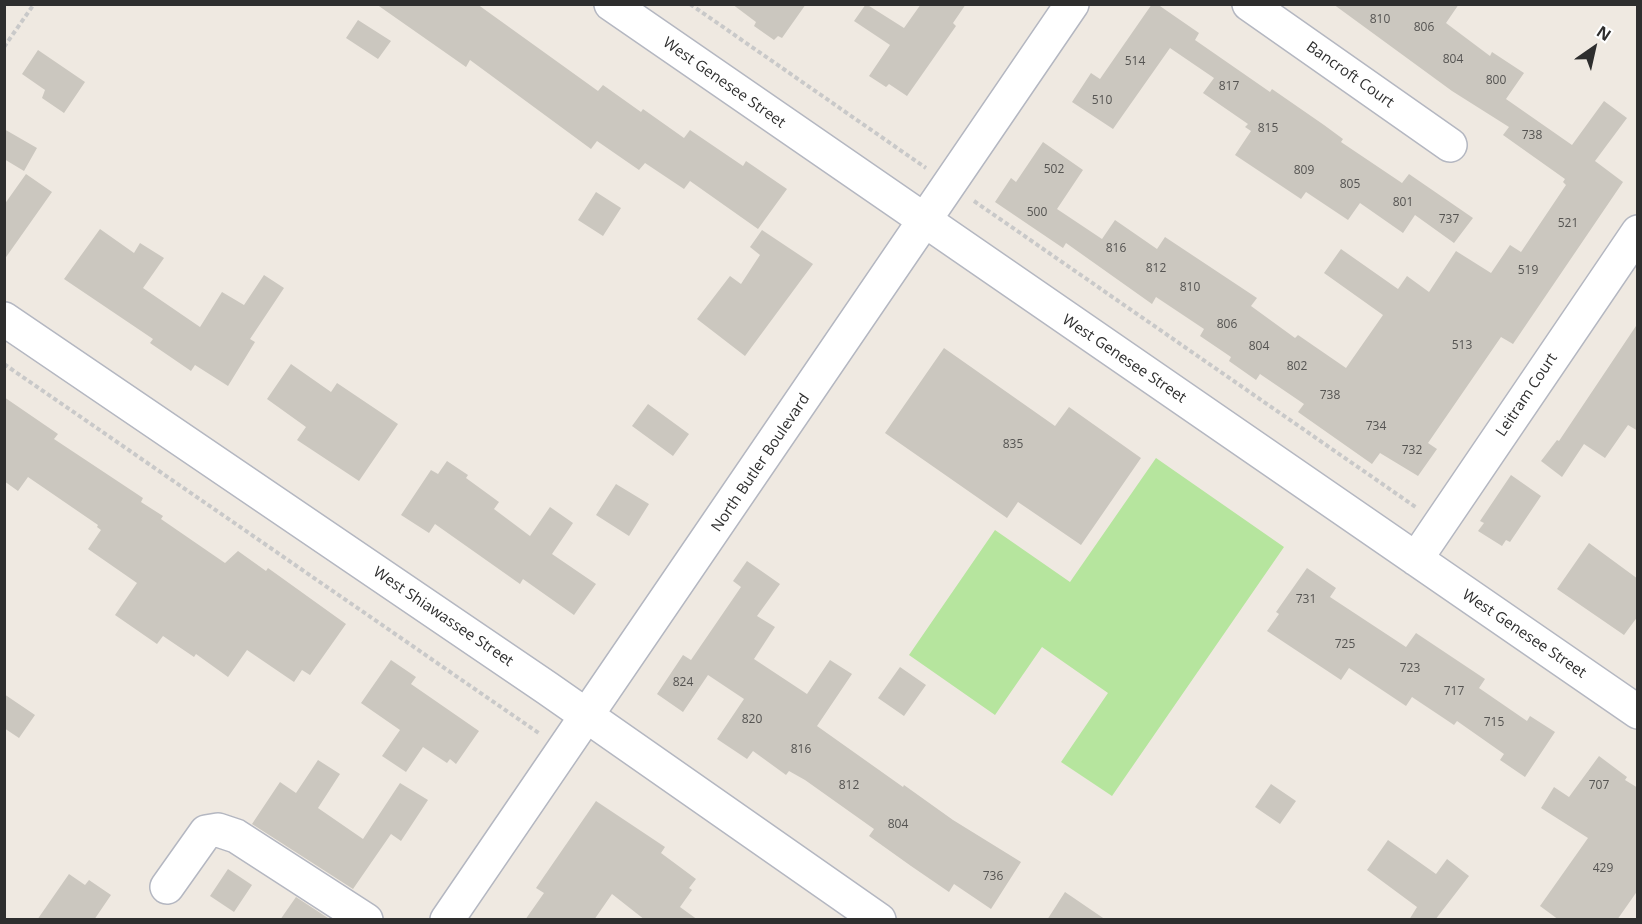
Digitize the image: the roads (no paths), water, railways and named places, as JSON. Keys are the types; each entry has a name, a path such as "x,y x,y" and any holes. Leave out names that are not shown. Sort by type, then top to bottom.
{"street":[{"name":"West Genesee Street","path":"611,4 924,222 1638,712"},
{"name":"North Butler Boulevard","path":"447,920 1072,4"},
{"name":"Bancroft Court","path":"1249,4 1450,145"},
{"name":"Leitram Court","path":"1416,559 1638,232"},
{"name":"West Shiawassee Street","path":"4,319 588,716 879,920"},
{"path":"167,887 206,832 218,830 236,836 366,920"}]}
